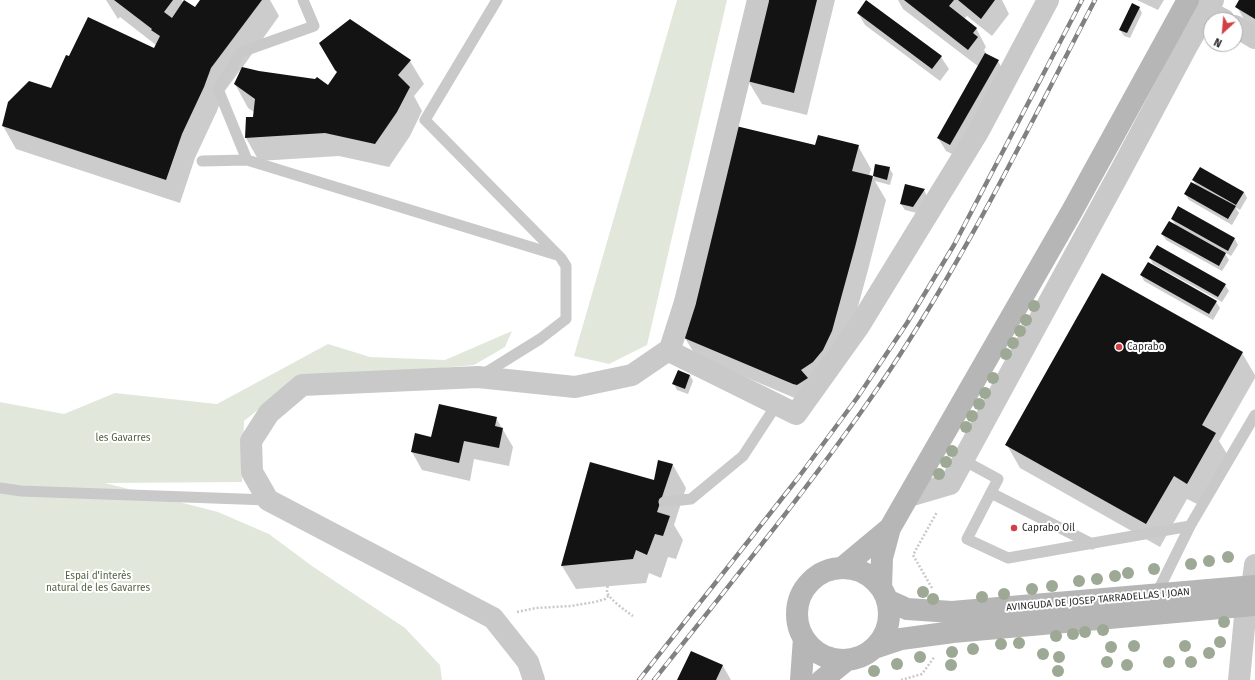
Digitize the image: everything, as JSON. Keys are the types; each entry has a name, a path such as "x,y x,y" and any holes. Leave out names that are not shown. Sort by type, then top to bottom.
{"street":[{"path":"534,680 528,662 493,618 268,500 252,472 251,441 269,413 302,385 478,377 575,387 632,374 670,349 685,302 758,0"},
{"path":"670,349 673,353 796,414 859,326 978,132 1048,0"},
{"path":"884,594 872,578 866,574 854,569 842,568 830,570 819,574 812,579 802,592 797,607 797,624 804,638 812,648 822,655 834,659 847,660 862,656 874,648 881,640 886,631 889,615 884,594 882,558 890,528 1068,218 1188,0 1215,10 1187,46 950,484 909,496"},
{"path":"1243,31 1255,38"},
{"path":"842,568 890,528"},
{"path":"1239,680 1252,596 1255,565"},
{"name":"AVINGUDA DE JOSEP TARRADELLAS I JOAN","path":"884,594 907,609 941,612 959,612 1156,595 1252,596"},
{"name":"AVINGUDA DE JOSEP TARRADELLAS I JOAN","path":"874,648 901,639 1252,596"},
{"path":"801,680 804,638"},
{"path":"822,680 847,660"}],"lane":[{"path":"247,160 218,89 241,52 314,26 303,0"},
{"path":"478,377 540,340 566,319 566,266 561,258 425,120 497,0"},
{"path":"202,161 247,160 556,254 561,258"},
{"path":"664,502 691,499 743,456 777,404"},
{"path":"1156,595 1190,526 1255,415"},
{"path":"963,460 998,479 967,539 1008,558 1190,526"},
{"path":"0,488 21,491 268,500"},
{"path":"991,493 1092,544"}],"path":[{"path":"939,508 914,555 941,606 941,612"},
{"path":"608,582 608,595 622,608 634,616"},
{"path":"493,618 504,614 536,608 571,606 595,602 605,599 608,595"},
{"path":"901,680 922,674 932,662 944,641 942,634"}],"green space":[{"path":"677,0 727,0 647,345 609,364 574,356"},
{"name":"Espai d'interès natural de les Gavarres","path":"512,331 505,347 474,365 293,382 244,421 242,482 105,483 218,512 269,534 312,566 405,628 440,665 442,680 0,680 0,402 64,414 115,393 217,404 328,344 370,357 445,360"}],"building":[{"path":"114,0 173,0 164,12 172,18 184,0 195,7 200,0 262,0 211,68 204,87 182,134 166,180 2,126 8,102 29,81 51,88 66,55 69,56 88,17 154,48 160,36"},
{"path":"768,0 817,0 794,93 747,81"},
{"path":"866,0 942,56 932,69 857,13"},
{"path":"904,0 954,0 949,6 977,28 973,33 978,37 968,50"},
{"path":"958,0 995,0 981,19"},
{"path":"1239,0 1255,0 1255,19 1235,7"},
{"path":"1132,3 1140,7 1127,33 1119,30"},
{"path":"350,19 411,60 398,75 410,87 397,112 375,144 325,133 245,138 246,117 253,117 255,99 234,84 242,67 315,79 317,77 328,85 337,72 319,43"},
{"path":"985,53 999,60 950,145 937,138"},
{"path":"736,126 815,145 818,135 859,145 852,171 873,176 832,331 823,350 813,362 801,370 808,378 797,385 684,338"},
{"path":"875,164 890,167 887,180 873,176"},
{"path":"1200,167 1244,192 1236,205 1192,180"},
{"path":"1191,182 1236,206 1228,219 1184,194"},
{"path":"905,184 925,189 913,207 900,204"},
{"path":"1178,206 1235,238 1228,251 1171,219"},
{"path":"1169,221 1226,253 1219,266 1161,234"},
{"path":"1157,245 1226,284 1218,297 1149,258"},
{"path":"1148,262 1217,301 1209,314 1140,275"},
{"path":"1102,273 1243,352 1202,425 1216,433 1187,484 1174,476 1146,524 1005,445"},
{"path":"678,370 690,375 685,389 672,384"},
{"path":"439,404 497,417 495,426 503,428 499,448 464,441 459,463 411,452 415,433 431,437"},
{"path":"658,460 673,464 657,512 670,516 663,536 655,534 647,555 636,550 633,559 561,566 590,462 654,480"},
{"path":"691,651 723,665 716,680 677,680"}],"railway":[{"path":"639,680 798,478 857,398 907,323 954,245 1082,0"},
{"path":"654,680 815,475 866,405 898,357 959,258 1015,155 1095,0"}],"place":[{"name":"Caprabo","path":"1119,347"},
{"name":"Caprabo Oil","path":"1014,528"}],"park label":[{"name":"les Gavarres","path":"123,438"}]}
